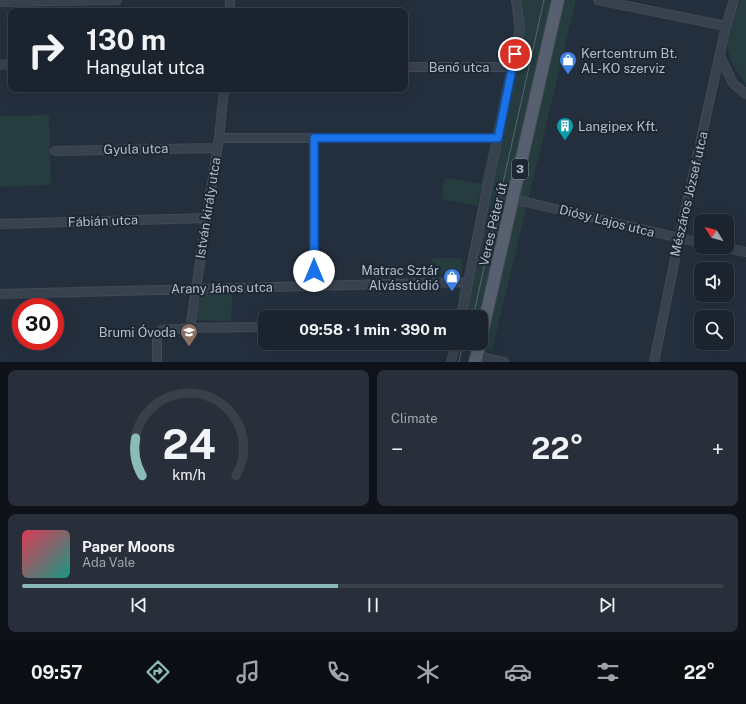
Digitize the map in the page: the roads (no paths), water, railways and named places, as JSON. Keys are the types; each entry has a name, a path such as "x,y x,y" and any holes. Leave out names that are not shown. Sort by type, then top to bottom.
{"main road":[{"name":"Veres Péter út","path":"487,310 558,0"}],"street":[{"path":"0,2 118,0"},
{"name":"Veres Péter út","path":"462,310 520,28 516,0"},
{"path":"598,0 726,26"},
{"name":"Mészáros József utca","path":"654,362 679,239 726,26 734,1"},
{"path":"720,56 733,83 746,94"},
{"name":"Benő utca","path":"408,67 513,67"},
{"name":"István király utca","path":"190,328 219,138 224,92"},
{"path":"219,138 498,138"},
{"path":"314,138 314,286"},
{"name":"Gyula utca","path":"54,150 217,148"},
{"name":"Diósy Lajos utca","path":"513,199 592,216 694,242"},
{"name":"Fábián utca","path":"0,224 207,218"},
{"path":"734,250 746,252"},
{"name":"Arany János utca","path":"0,294 468,282"},
{"path":"157,362 157,337 162,330 258,327"},
{"path":"451,362 454,350"},
{"path":"476,359 504,362"}],"tram line":[{"path":"475,310 544,0"},
{"path":"459,362 462,350"}],"place":[{"name":"Kertcentrum Bt. AL-KO szerviz","path":"568,75"},
{"name":"Langipex Kft.","path":"565,141"},
{"name":"Matrac Sztár Alvásstúdió","path":"452,292"},
{"name":"Brumi Óvoda","path":"189,347"}]}
